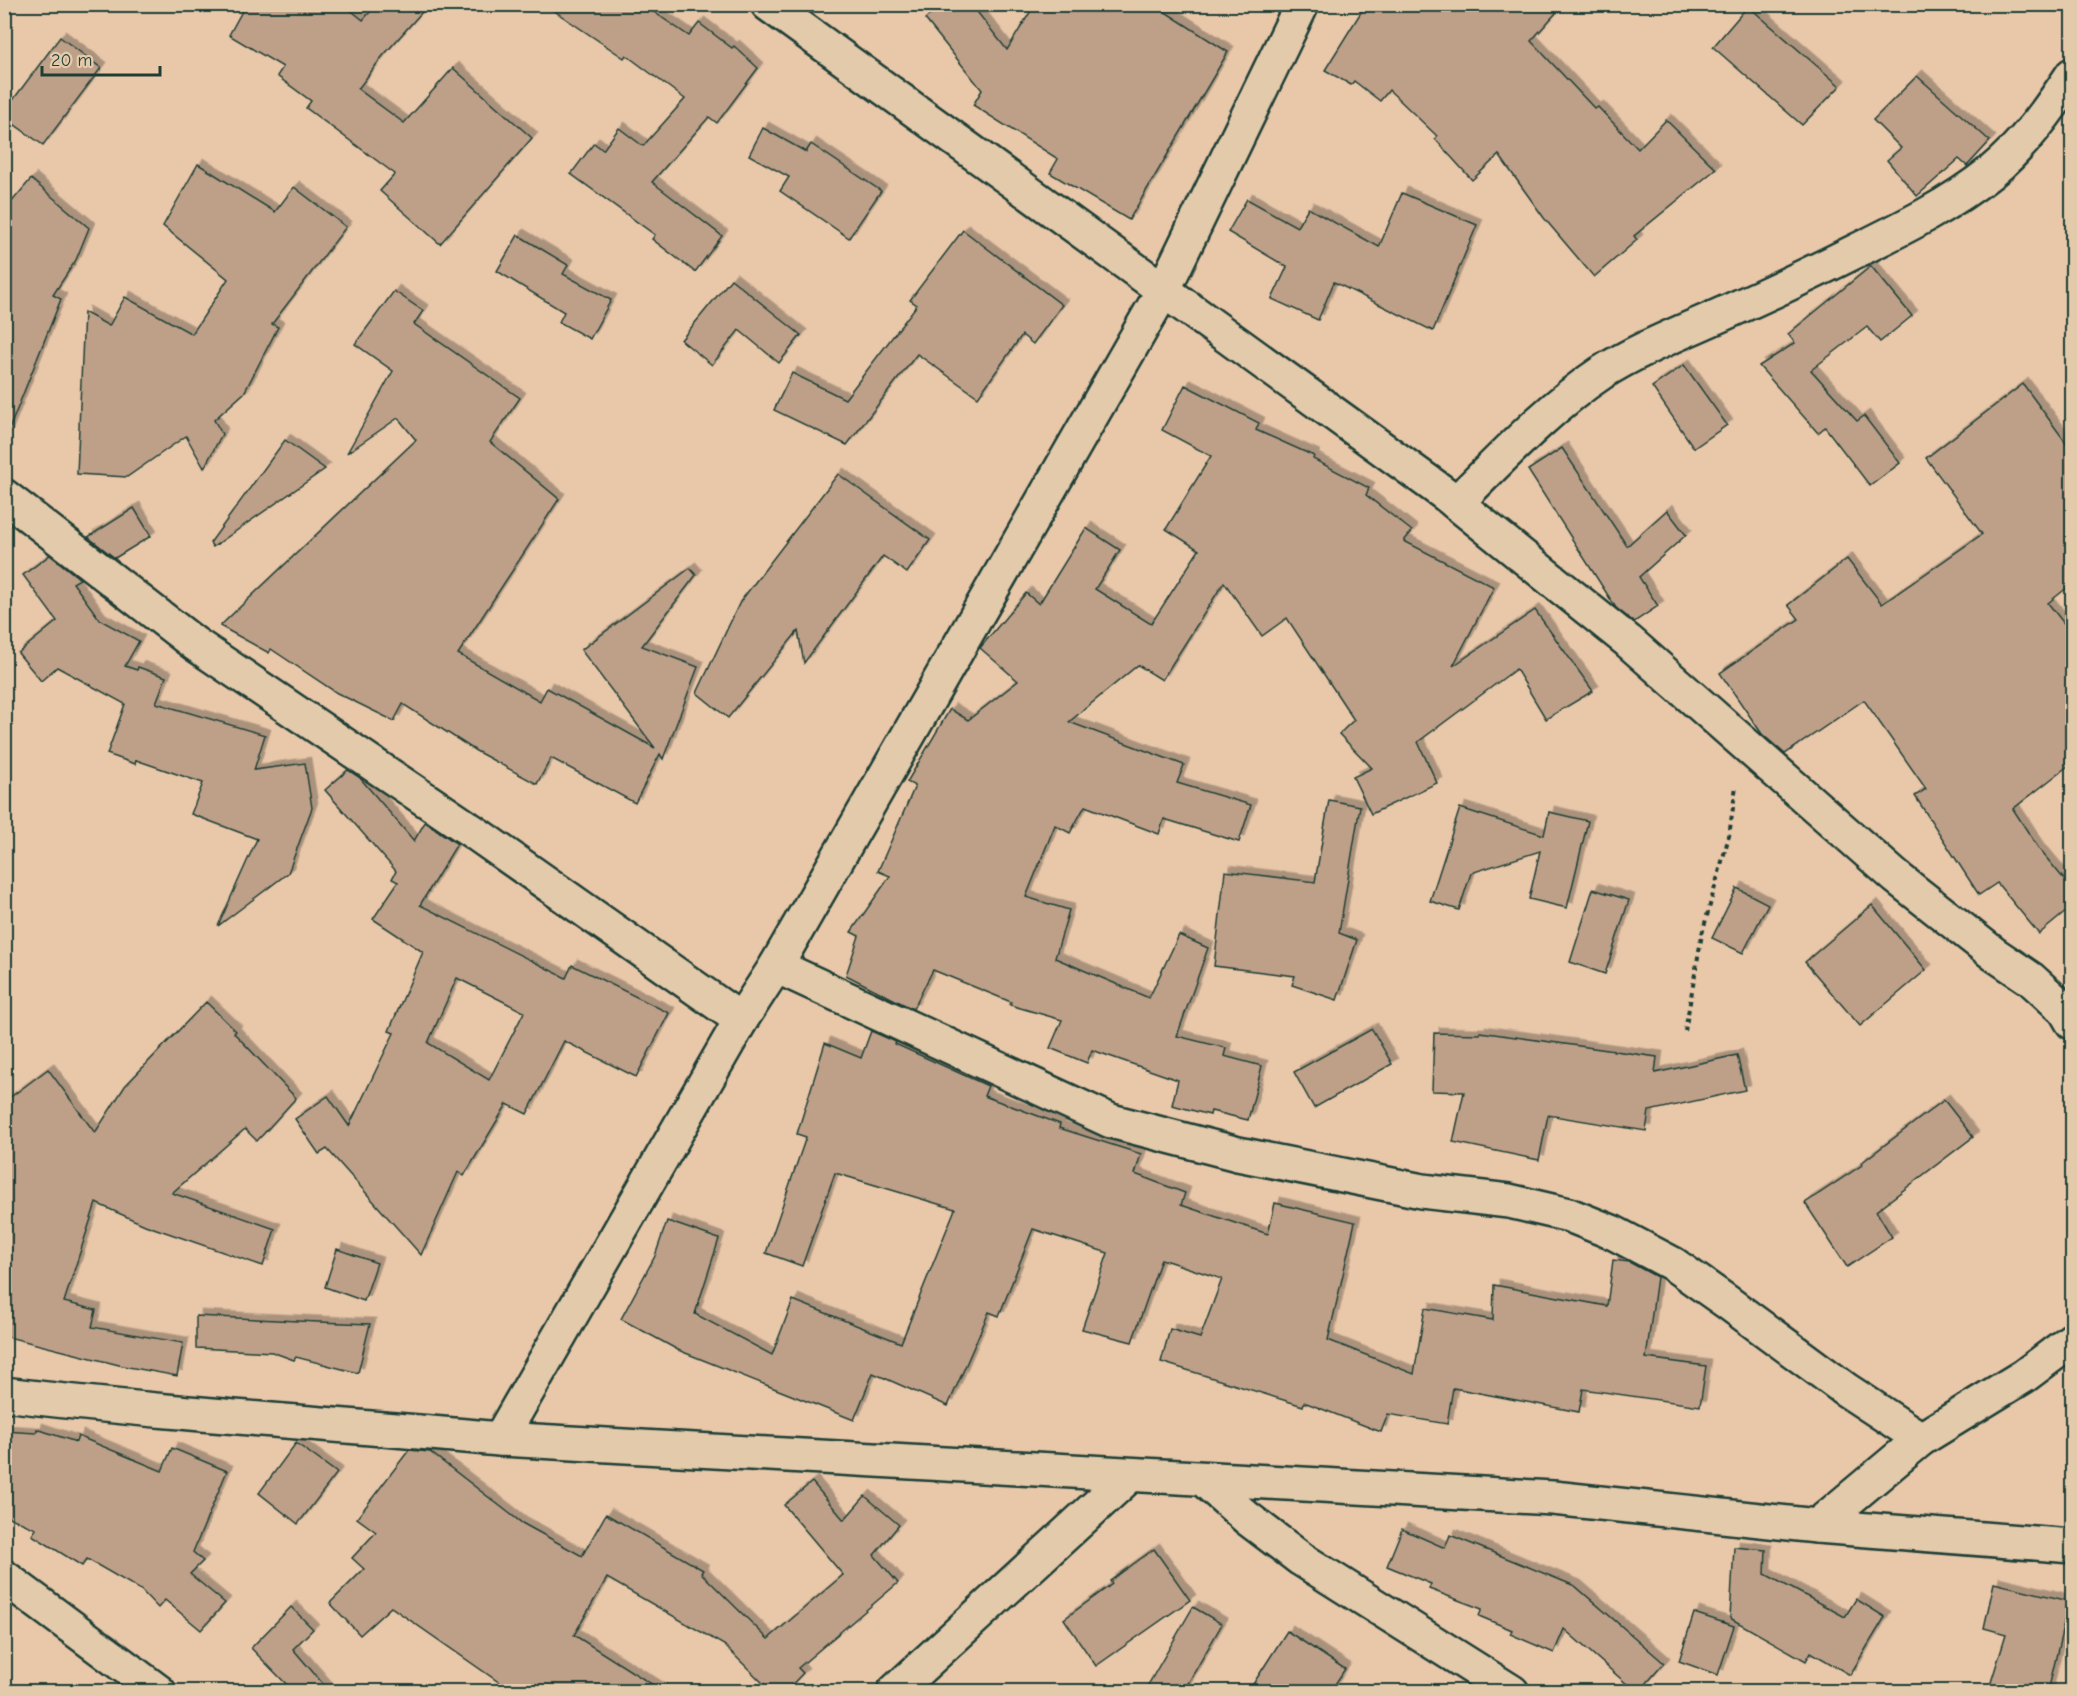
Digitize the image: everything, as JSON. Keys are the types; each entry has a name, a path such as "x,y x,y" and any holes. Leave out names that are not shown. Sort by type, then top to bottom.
{"street":[{"path":"768,4 1456,503 1628,641 1896,877 1994,954 2031,979 2065,1010 2073,1022"},
{"path":"500,1439 741,1020 776,966 1163,291 1302,4"},
{"path":"1456,503 1521,438 1600,373 1644,349 1750,302 1892,233 1963,193 1992,171 2022,141 2054,103 2073,75"},
{"path":"4,496 195,645 477,835 741,1020"},
{"path":"776,966 1111,1121 1250,1157 1422,1191 1509,1201 1569,1215 1614,1233 1673,1264 1845,1389 1921,1439"},
{"path":"1817,1526 1921,1439 2024,1376 2073,1340"},
{"path":"4,1394 102,1406 500,1439 1552,1498 1817,1526 2073,1546"},
{"path":"894,1692 1131,1475"},
{"path":"1203,1479 1247,1518 1301,1559 1512,1692"},
{"path":"4,1577 159,1692"}],"path":[{"path":"1685,1031 1702,934 1729,836 1741,740"}],"building":[{"path":"246,4 343,4 363,20 377,4 429,4 382,57 358,89 404,123 453,68 532,138 440,244 380,191 395,174 306,108 311,101 277,76 283,67 229,35"},
{"path":"544,4 642,4 689,36 699,23 732,48 734,46 758,68 717,123 709,117 652,182 722,236 695,272 652,239 655,235 571,174 594,143 603,150 619,128 643,146 685,99 626,55 624,58"},
{"path":"943,4 971,4 1007,50 1035,4 1153,4 1228,52 1129,220 1050,173 1058,159 973,105 982,90 925,19"},
{"path":"1366,4 1564,4 1531,41 1595,109 1598,107 1638,149 1666,120 1716,169 1634,236 1637,240 1594,277 1544,218 1499,155 1472,180 1435,139 1437,136 1389,90 1380,101 1354,81 1351,85 1325,70"},
{"path":"1748,6 1840,86 1802,125 1713,47"},
{"path":"60,37 101,68 43,145 4,117 4,112"},
{"path":"1917,76 1990,141 1967,166 1959,159 1917,196 1887,160 1901,148 1873,120"},
{"path":"763,128 806,152 811,144 881,191 849,238 780,191 789,177 749,155"},
{"path":"198,164 275,212 294,187 346,227 272,324 278,327 244,393 214,420 222,434 204,468 186,436 127,477 77,474 84,312 109,326 125,297 192,334 228,279 163,226"},
{"path":"31,179 89,228 76,260 53,295 61,299 6,437 4,437 4,211"},
{"path":"1402,193 1477,225 1433,331 1334,282 1318,320 1272,299 1287,267 1228,232 1247,199 1297,227 1308,208 1379,247"},
{"path":"963,230 1062,305 1033,344 1022,335 978,397 917,354 847,445 774,410 792,373 845,399 917,305 910,300"},
{"path":"518,235 568,265 563,274 611,300 590,339 559,322 564,312 497,271"},
{"path":"1871,266 1912,316 1880,342 1867,327 1811,370 1857,421 1864,416 1900,463 1870,486 1825,427 1818,433 1759,366 1795,343 1788,334"},
{"path":"731,279 801,335 779,363 739,330 712,365 681,340"},
{"path":"394,291 423,311 414,324 520,398 490,442 559,499 458,654 540,701 547,688 655,748 581,650 690,568 696,575 642,646 698,667 663,759 660,754 635,803 551,758 537,784 476,751 403,704 394,721 337,693 271,649 269,653 220,626 416,440 398,418 347,453 393,371 355,344"},
{"path":"1684,365 1727,425 1694,448 1652,387"},
{"path":"2023,384 2073,452 2073,583 2048,603 2073,635 2073,762 2013,809 2039,849 2073,890 2073,906 2039,934 1997,883 1979,895 1915,796 1926,789 1864,700 1785,754 1762,734 1720,673 1799,619 1788,605 1847,559 1882,604 1982,534 1926,458"},
{"path":"1185,385 1259,423 1256,430 1314,456 1313,459 1369,488 1366,495 1412,531 1404,541 1494,587 1453,666 1535,610 1593,691 1546,719 1516,669 1418,742 1437,783 1371,814 1353,777 1372,768 1339,734 1354,720 1287,618 1262,636 1224,582 1162,680 1138,665 1069,722 1184,765 1177,783 1251,805 1239,842 1164,819 1159,834 1085,806 1070,833 1055,825 1026,897 1069,910 1055,958 1149,998 1179,935 1208,948 1177,1036 1226,1048 1224,1056 1262,1066 1248,1120 1211,1111 1210,1115 1172,1105 1178,1080 1092,1050 1087,1063 1050,1048 1062,1020 1010,1005 1011,1002 933,970 913,1009 846,975 859,936 851,932 890,876 878,871 915,786 907,782 950,709 968,720 1018,681 980,648 1026,593 1039,604 1086,528 1120,550 1095,589 1151,624 1199,550 1166,529 1211,456 1162,430"},
{"path":"285,440 325,469 213,547 210,543"},
{"path":"1562,448 1627,546 1667,510 1686,535 1639,577 1658,606 1634,622 1616,608 1528,470"},
{"path":"838,474 930,540 907,573 883,556 804,663 798,631 728,718 697,693 740,602"},
{"path":"134,508 151,536 115,558 88,537"},
{"path":"50,555 80,579 73,583 100,620 139,641 125,666 137,670 138,667 166,677 156,703 265,735 254,770 305,763 312,808 288,873 218,926 257,839 191,814 203,783 136,760 135,764 107,754 125,704 57,667 41,681 18,653 57,621 23,575"},
{"path":"348,770 360,778 414,841 425,822 457,844 420,905 566,978 572,965 669,1013 636,1077 564,1041 527,1114 507,1104 464,1176 458,1172 421,1255 327,1149 319,1154 295,1119 328,1096 349,1126 394,1033 389,1031 423,952 373,919 398,882 392,879 396,871 325,790","holes":["457,978 524,1012 489,1080 428,1043"]},
{"path":"1329,800 1360,806 1339,933 1357,940 1337,1000 1292,985 1295,976 1214,966 1225,871 1315,882"},
{"path":"1460,808 1544,835 1549,812 1588,821 1567,908 1529,899 1540,851 1471,873 1459,910 1430,901"},
{"path":"1737,888 1768,904 1743,953 1712,938"},
{"path":"1593,889 1629,900 1605,974 1570,962"},
{"path":"1872,905 1926,970 1860,1026 1805,962"},
{"path":"206,1002 236,1031 234,1033 296,1098 257,1141 245,1129 172,1193 275,1229 263,1266 145,1225 96,1203 64,1302 96,1310 92,1327 183,1343 177,1376 123,1366 4,1336 4,1102 48,1069 95,1133 125,1086"},
{"path":"1372,1029 1392,1064 1314,1108 1294,1072"},
{"path":"871,1031 988,1086 984,1096 1060,1124 1059,1128 1141,1154 1135,1174 1185,1193 1181,1205 1268,1234 1275,1203 1355,1222 1328,1340 1414,1374 1425,1308 1493,1320 1494,1285 1607,1306 1613,1260 1629,1262 1657,1277 1646,1358 1706,1366 1700,1406 1583,1389 1579,1412 1453,1388 1447,1424 1388,1414 1381,1432 1304,1402 1303,1406 1161,1362 1170,1329 1200,1338 1222,1279 1161,1259 1132,1342 1082,1329 1108,1253 1033,1229 999,1316 989,1312 948,1406 873,1373 854,1420 678,1350 621,1319 655,1256 667,1221 719,1239 695,1314 772,1355 793,1300 901,1343 955,1209 835,1173 802,1266 766,1253 806,1137 797,1134 825,1043 861,1058"},
{"path":"1480,1032 1657,1057 1655,1073 1737,1055 1745,1090 1649,1111 1646,1131 1548,1115 1539,1160 1453,1142 1464,1092 1432,1091 1434,1033 1480,1034"},
{"path":"1944,1100 1973,1137 1876,1211 1892,1237 1847,1267 1805,1203 1862,1165 1861,1163"},
{"path":"337,1249 377,1263 364,1301 325,1287"},
{"path":"196,1316 370,1324 358,1373 296,1357 294,1360 272,1352 196,1348"},
{"path":"37,1429 76,1442 78,1436 162,1471 172,1448 227,1471 193,1552 203,1561 190,1574 225,1603 201,1630 165,1600 158,1608 141,1590 87,1559 82,1566 32,1535 36,1529 4,1515 4,1431 36,1433"},
{"path":"296,1443 337,1473 298,1524 259,1493"},
{"path":"409,1450 430,1452 522,1523 582,1556 606,1514 703,1570 701,1573 768,1639 843,1575 784,1505 812,1482 844,1520 865,1496 899,1525 874,1555 898,1583 798,1668 803,1673 785,1692 772,1692 724,1645 607,1578 574,1635 664,1692 513,1692 391,1607 360,1635 330,1603 364,1569 352,1558 376,1532 357,1518"},
{"path":"1402,1529 1445,1548 1450,1535 1575,1586 1664,1663 1639,1692 1636,1692 1564,1629 1554,1653 1510,1634 1512,1630 1479,1616 1482,1609 1429,1589 1431,1584 1387,1566"},
{"path":"1734,1547 1766,1550 1765,1574 1845,1617 1856,1599 1885,1617 1850,1675 1811,1652 1806,1661 1730,1618"},
{"path":"1154,1549 1190,1600 1096,1666 1064,1619 1112,1584 1110,1581"},
{"path":"1994,1583 2069,1601 2048,1692 1988,1692 2006,1634 1984,1628"},
{"path":"291,1607 313,1629 293,1649 330,1692 294,1692 251,1648"},
{"path":"1193,1607 1222,1624 1183,1692 1144,1692"},
{"path":"1694,1613 1734,1626 1718,1675 1679,1661"},
{"path":"1287,1631 1345,1669 1330,1692 1248,1692"}]}
